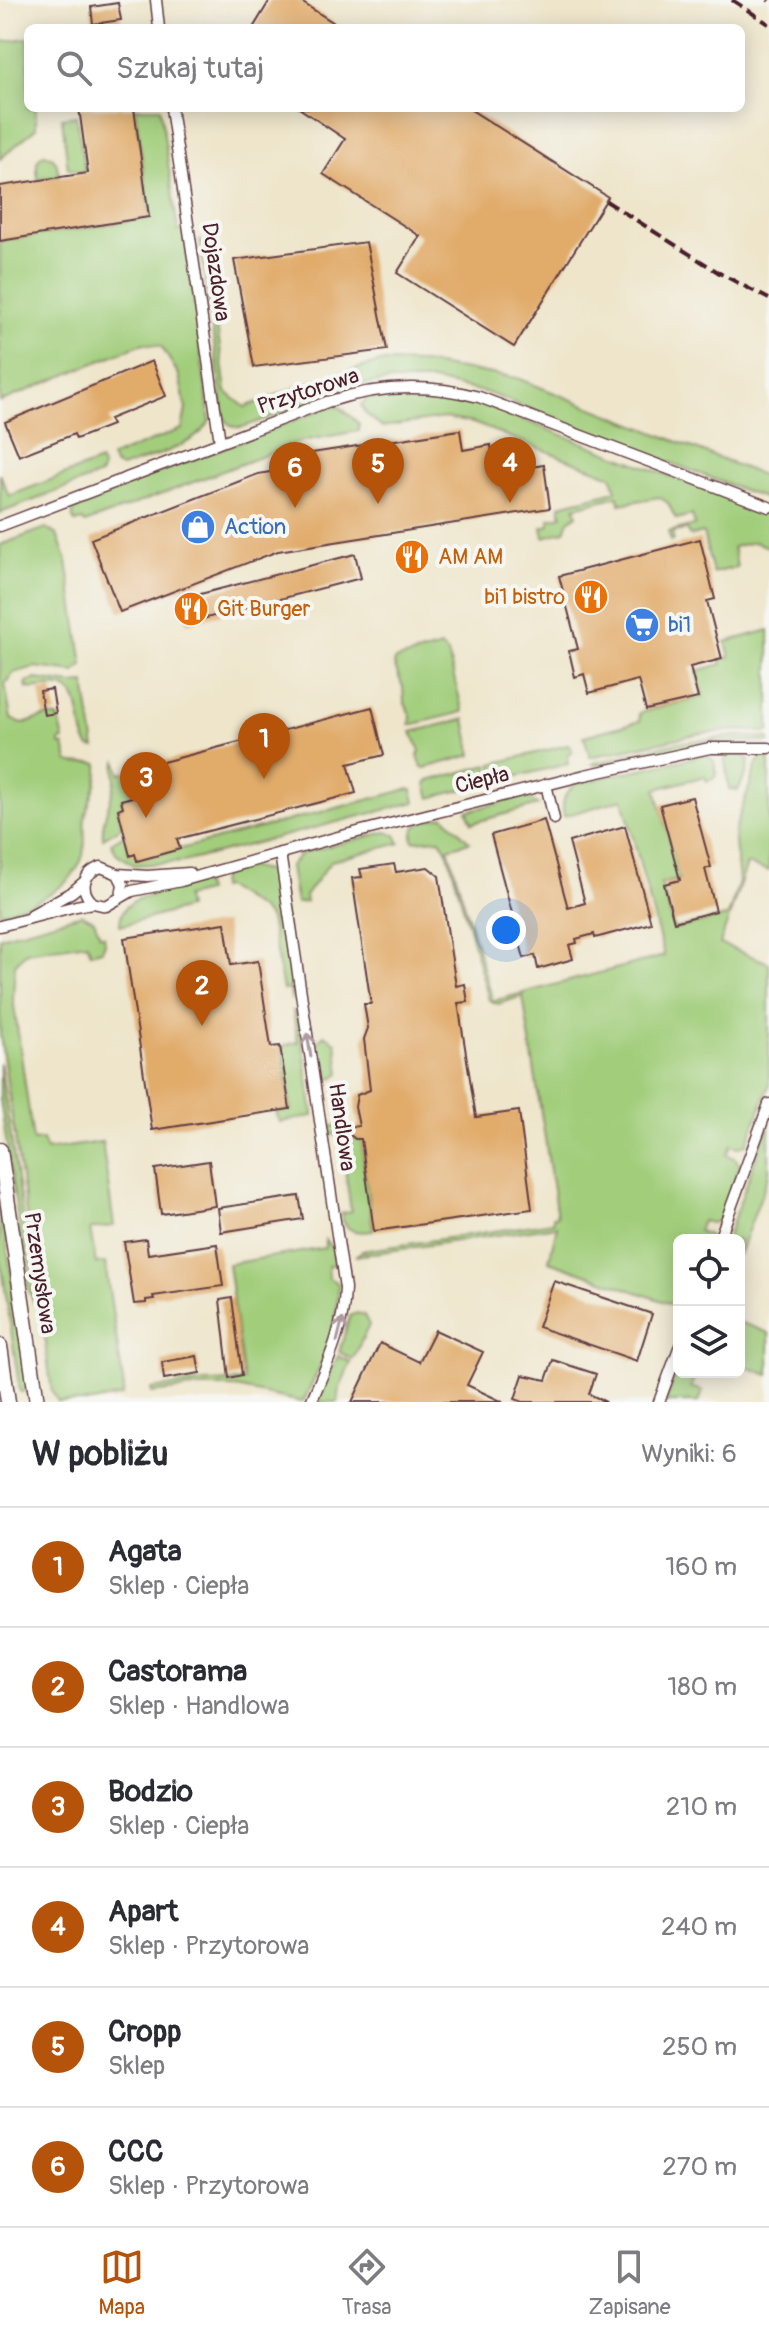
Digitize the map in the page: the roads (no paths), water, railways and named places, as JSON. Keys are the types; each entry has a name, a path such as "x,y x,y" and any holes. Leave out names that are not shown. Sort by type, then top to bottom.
{"main road":[{"name":"Przemysłowa","path":"0,1150 37,1402"},
{"path":"0,1346 8,1402"}],"street":[{"path":"156,0 159,24"},
{"name":"Dojazdowa","path":"172,112 220,442"},
{"name":"Przytorowa","path":"0,526 346,396 392,387 434,387 479,397 769,507"},
{"name":"Ciepła","path":"0,926 93,903 106,906 121,896 207,872 546,784 701,750 735,746 769,748"},
{"path":"546,784 554,819"},
{"name":"Handlowa","path":"280,853 345,1288 343,1321 311,1402"},
{"name":"Ciepła","path":"18,922 72,892 91,872 101,867 118,874 147,876 207,872"},
{"path":"118,874 123,884 121,896"},
{"path":"84,882 85,894 93,903"},
{"path":"721,1234 769,1104"},
{"path":"659,1402 673,1364"}],"railway":[{"path":"732,0 769,24"},
{"path":"606,201 721,274 769,299"}],"place":[{"name":"Apart","path":"510,503"},
{"name":"Cropp","path":"378,504"},
{"name":"CCC","path":"295,508"},
{"name":"Action","path":"198,527"},
{"name":"AM AM","path":"412,557"},
{"name":"bi1 bistro","path":"591,597"},
{"name":"Git Burger","path":"191,609"},
{"name":"bi1","path":"642,625"},
{"name":"Agata","path":"264,779"},
{"name":"Bodzio","path":"146,818"},
{"name":"Castorama","path":"202,1026"}]}
